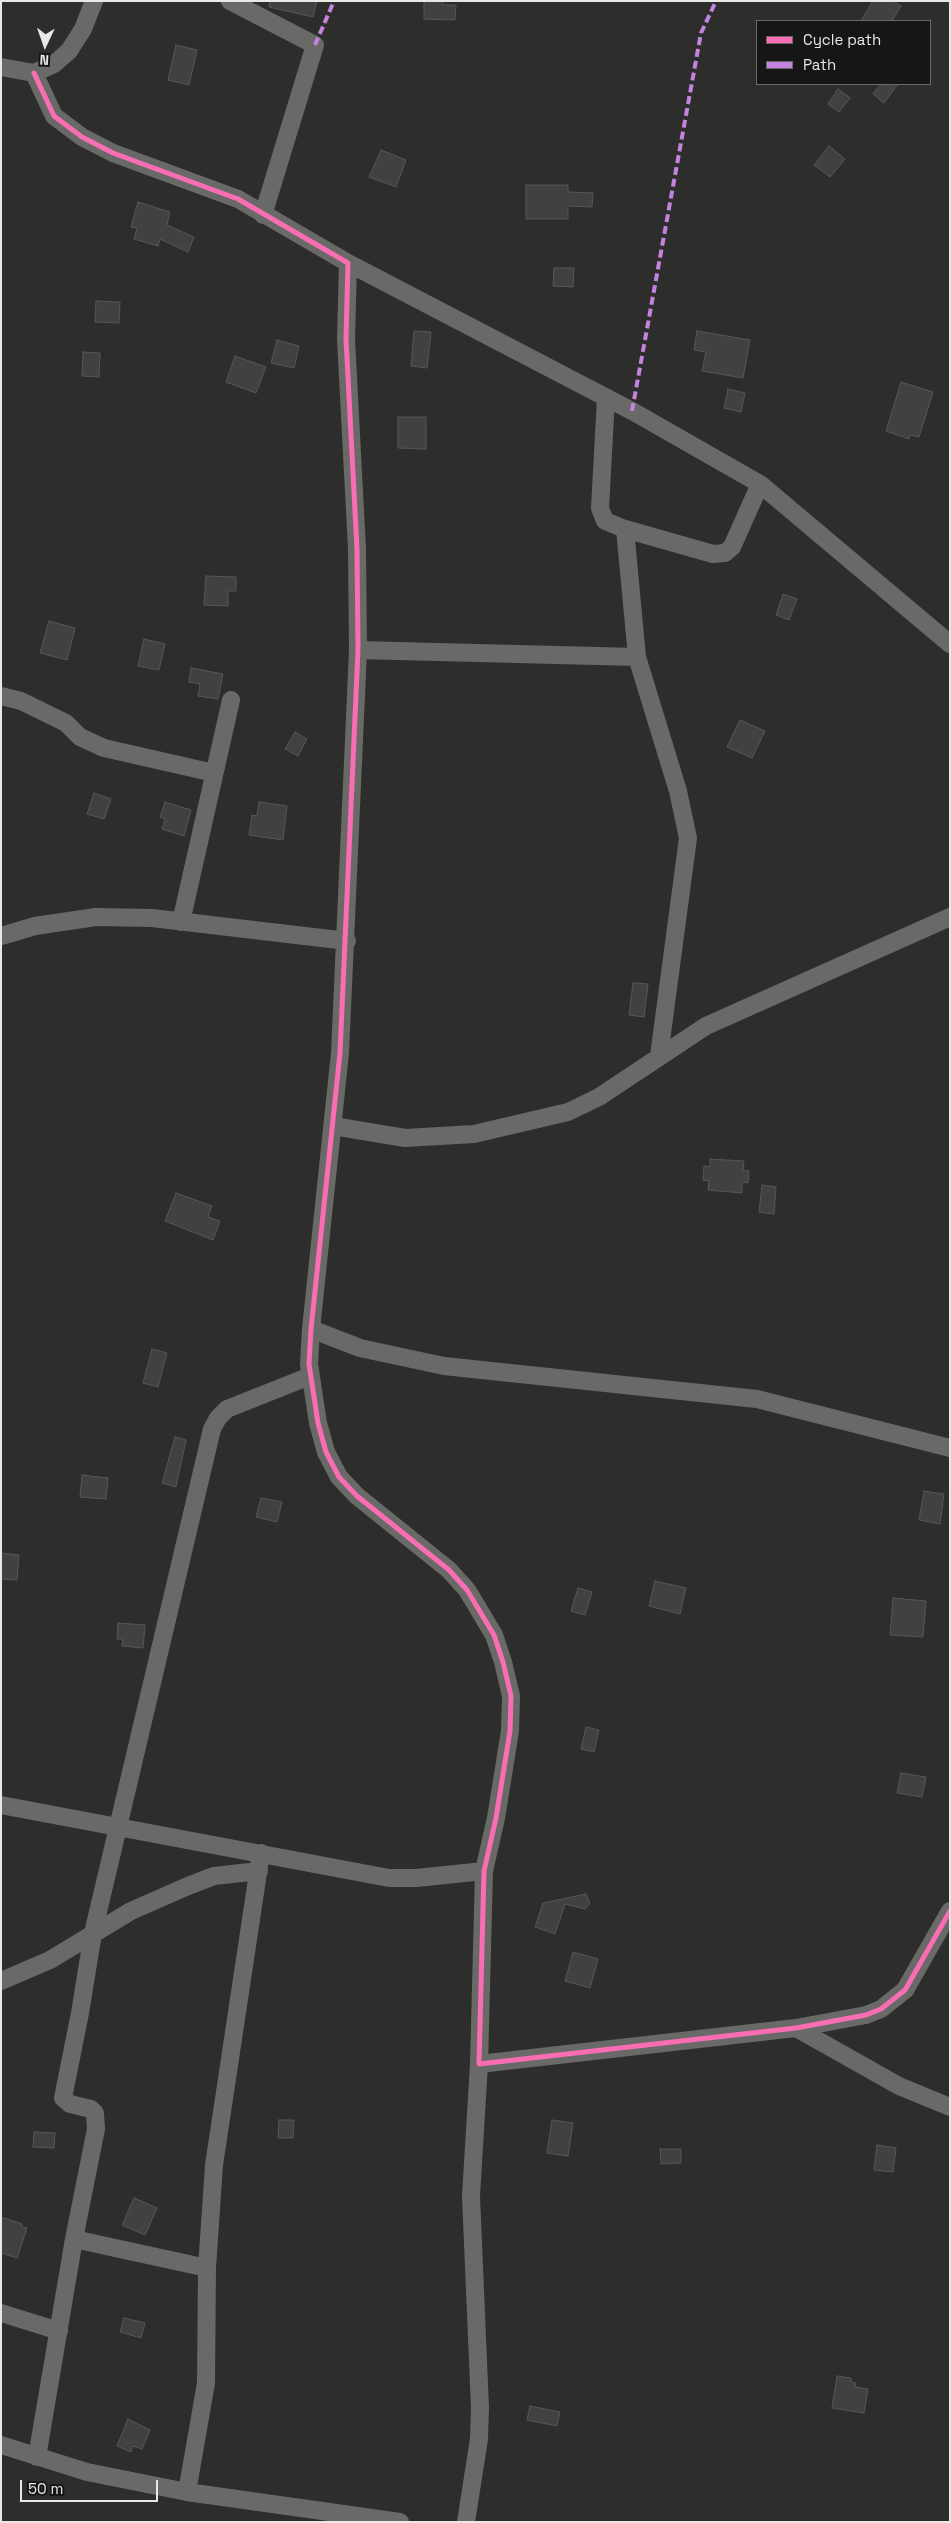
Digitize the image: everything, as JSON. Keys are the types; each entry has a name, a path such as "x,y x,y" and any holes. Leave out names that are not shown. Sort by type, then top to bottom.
{"street":[{"path":"1,67 34,73 54,64 69,51 83,29 94,1"},
{"path":"230,1 315,45 263,215"},
{"path":"34,73 54,116 82,137 113,152 238,199 348,264 606,398 760,484 950,644"},
{"path":"348,264 346,339 357,549 358,650 347,941 334,1126 311,1329 310,1376 318,1423 326,1452 339,1477 357,1496 449,1570 461,1583 480,1610 494,1636 503,1662 510,1696 510,1731 496,1818 484,1871 479,2064 471,2196 479,2431 466,2522"},
{"path":"606,398 600,511 606,521 625,530 714,554 724,553 732,547 760,484"},
{"path":"625,530 638,657 678,791 688,838 659,1056"},
{"path":"358,650 638,657"},
{"path":"1,696 21,701 66,723 80,737 104,748 214,773"},
{"path":"181,922 231,700"},
{"path":"334,1126 405,1138 483,1132 568,1112 599,1097 706,1026 950,917"},
{"path":"1,936 34,926 96,918 152,918 347,941"},
{"path":"311,1329 360,1348 444,1366 757,1399 950,1448"},
{"path":"37,2457 74,2239 96,2129 95,2113 91,2108 70,2104 63,2098 80,2013 93,1933 212,1429 218,1418 227,1409 310,1376"},
{"path":"1,1805 389,1878 416,1878 484,1871"},
{"path":"187,2492 206,2383 207,2268 214,2165 261,1853"},
{"path":"1,1981 50,1960 131,1911 200,1880 239,1872 259,1871"},
{"path":"479,2064 796,2028 866,2015 894,2000 905,1990 950,1911"},
{"path":"796,2028 899,2086 950,2107"},
{"path":"74,2239 207,2268"},
{"path":"1,2313 59,2331"},
{"path":"1,2445 87,2472 187,2492 400,2522"}],"building":[{"path":"270,1 317,1 313,17 269,7"},
{"path":"424,1 443,1 443,5 456,5 455,20 424,19"},
{"path":"873,1 892,1 901,6 893,20 862,20"},
{"path":"176,45 197,50 189,85 168,80"},
{"path":"880,85 897,85 884,103 873,94"},
{"path":"838,89 850,98 839,112 828,104"},
{"path":"829,146 845,159 830,177 814,165"},
{"path":"381,150 406,160 396,187 369,177"},
{"path":"526,185 568,185 568,192 593,193 592,207 568,206 568,219 526,219"},
{"path":"138,202 170,212 167,225 194,237 188,252 160,239 158,246 134,239 137,228 131,227"},
{"path":"554,268 574,268 573,287 553,286"},
{"path":"96,301 120,302 119,323 95,322"},
{"path":"414,331 431,332 427,368 411,366"},
{"path":"697,331 750,340 743,378 702,371 706,352 694,350"},
{"path":"277,340 299,346 294,368 271,363"},
{"path":"83,352 100,353 99,377 82,376"},
{"path":"235,356 266,367 256,393 226,382"},
{"path":"901,382 933,392 919,437 910,435 909,439 886,431"},
{"path":"728,389 745,393 741,412 724,408"},
{"path":"398,417 426,417 426,449 398,448"},
{"path":"206,576 236,577 236,591 228,591 228,606 204,605"},
{"path":"783,594 797,599 789,620 776,615"},
{"path":"49,621 75,628 67,660 40,653"},
{"path":"144,639 165,644 159,670 138,666"},
{"path":"191,668 223,674 218,699 198,696 200,684 189,682"},
{"path":"740,720 765,731 752,758 727,747"},
{"path":"295,732 307,739 298,756 285,749"},
{"path":"94,793 111,799 104,819 87,814"},
{"path":"165,802 191,810 184,836 162,829 165,819 160,817"},
{"path":"259,802 287,806 283,840 249,835 252,815 257,816"},
{"path":"633,983 648,984 644,1017 629,1015"},
{"path":"710,1159 744,1161 743,1170 749,1171 748,1183 742,1182 742,1193 708,1190 709,1181 703,1180 704,1166 710,1167"},
{"path":"762,1185 776,1187 774,1214 759,1212"},
{"path":"176,1193 212,1206 208,1217 220,1221 213,1240 165,1221"},
{"path":"152,1349 167,1353 158,1387 143,1383"},
{"path":"175,1437 186,1440 176,1487 162,1483"},
{"path":"82,1475 108,1478 106,1499 80,1497"},
{"path":"924,1491 944,1494 940,1524 919,1520"},
{"path":"261,1498 282,1502 277,1522 256,1517"},
{"path":"1,1553 19,1555 17,1580 1,1579"},
{"path":"655,1581 686,1588 680,1614 649,1606"},
{"path":"578,1588 592,1592 585,1615 571,1611"},
{"path":"893,1598 926,1601 923,1637 890,1635"},
{"path":"118,1623 145,1625 143,1648 122,1646 123,1639 117,1639"},
{"path":"586,1727 599,1730 594,1752 581,1749"},
{"path":"901,1773 926,1777 922,1797 897,1793"},
{"path":"586,1894 590,1903 585,1909 565,1904 555,1934 535,1927 543,1903"},
{"path":"573,1952 598,1959 590,1988 565,1981"},
{"path":"279,2120 294,2120 293,2138 278,2138"},
{"path":"552,2120 573,2123 568,2156 547,2153"},
{"path":"34,2132 55,2133 54,2148 33,2147"},
{"path":"877,2145 896,2148 893,2172 874,2170"},
{"path":"660,2149 681,2149 681,2163 661,2164"},
{"path":"134,2198 157,2208 145,2235 122,2225"},
{"path":"1,2217 22,2224 22,2227 27,2228 17,2258 1,2253"},
{"path":"124,2318 145,2323 141,2338 120,2332"},
{"path":"837,2376 851,2378 851,2382 856,2383 855,2387 868,2389 864,2413 832,2408"},
{"path":"530,2406 560,2412 557,2426 527,2420"},
{"path":"128,2419 150,2430 142,2449 133,2446 131,2452 117,2446"}],"marked path":[{"path":"315,45 334,1"},
{"path":"632,411 701,33 716,1"}],"cycle path":[{"path":"34,73 54,116 82,137 113,153 238,199 348,263 346,339 357,549 358,650 340,1053 309,1364 318,1423 326,1452 339,1477 357,1496 449,1570 467,1590 494,1635 503,1662 511,1696 510,1731 496,1818 484,1871 479,2064 796,2028 866,2015 881,2009 905,1990 950,1911"}]}
